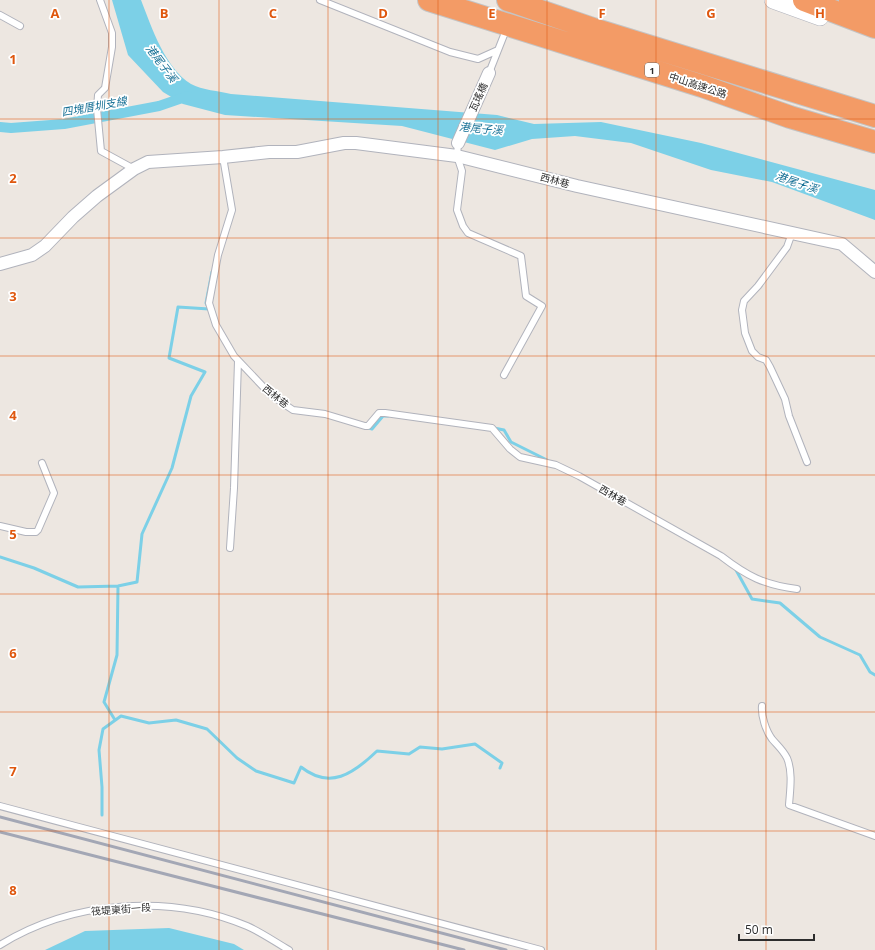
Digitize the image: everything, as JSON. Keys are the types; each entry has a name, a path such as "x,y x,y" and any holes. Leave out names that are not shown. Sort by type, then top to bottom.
{"highway":[{"name":"中山高速公路","path":"429,0 702,86 790,117 875,142"},
{"name":"1","path":"508,0 608,33 875,116"},
{"path":"804,0 875,27"},
{"path":"850,0 875,8"}],"street":[{"path":"773,0 875,36"},
{"name":"瓦瑤橋","path":"458,143 489,73"},
{"name":"西林巷","path":"0,264 32,255 45,246 73,217 97,196 134,169 148,162 269,152 297,152 344,143 356,143 457,156 578,186 842,244 875,272"}],"lane":[{"path":"100,0 112,33 112,47 108,77 105,88 98,95 97,108 101,151 134,169"},
{"path":"320,0 450,52 478,59 498,50"},
{"path":"0,16 20,26"},
{"path":"489,73 504,35"},
{"path":"458,143 457,156 462,171 457,210 463,226 468,233 521,256 526,296 542,306 504,375"},
{"name":"西林巷","path":"222,157 232,210 218,255 209,303 216,325 238,360 271,395 294,410 325,414 365,426 368,426 379,413 385,412 492,428 510,449 520,457 556,465 579,476 721,556 737,568 763,583 797,589"},
{"path":"792,233 787,247 758,286 744,301 742,310 745,333 752,351 758,357 766,360 770,367 785,399 788,416 807,462"},
{"path":"230,548 234,488 238,360"},
{"path":"0,526 26,532 36,532 38,530 54,493 42,463"},
{"path":"762,706 762,713 771,738 778,745 787,759 790,776 789,805 875,836"},
{"path":"0,806 541,950"},
{"name":"筏堤東街一段","path":"0,945 44,923 71,915 94,910 138,906 191,910 214,916 246,926 289,950"}],"water":[{"name":"港尾子溪","path":"112,0 141,0 155,35 167,58 182,77 191,84 200,88 231,94 497,115 534,124 601,122 701,143 875,190 875,220 772,182 711,170 631,143 575,136 532,139 495,150 402,126 225,115 183,104 163,92 128,55"},
{"path":"169,928 234,944 244,950 45,950 85,931"}],"waterway":[{"name":"四塊厝圳支線","path":"0,127 11,128 64,124 159,106 188,96"},
{"path":"207,305 206,303 212,272"},
{"path":"0,557 34,568 78,587 118,586 137,582 142,534 172,468 191,396 205,372 169,358 178,307 209,309"},
{"path":"366,427 372,429 383,416 388,416"},
{"path":"494,428 504,430 511,442 547,460"},
{"path":"736,570 752,599 780,603 820,637 860,655 870,672 875,675"},
{"path":"115,720 104,702 117,655 118,586"},
{"path":"102,815 102,787 99,750 103,729 121,716 149,723 176,720 207,729 237,758 256,771 294,783 301,767 312,774 331,778 350,772 377,751 409,754 420,747 442,749 475,744 502,763 500,768"}],"railway":[{"path":"0,817 506,950"},
{"path":"0,832 464,950"}]}
